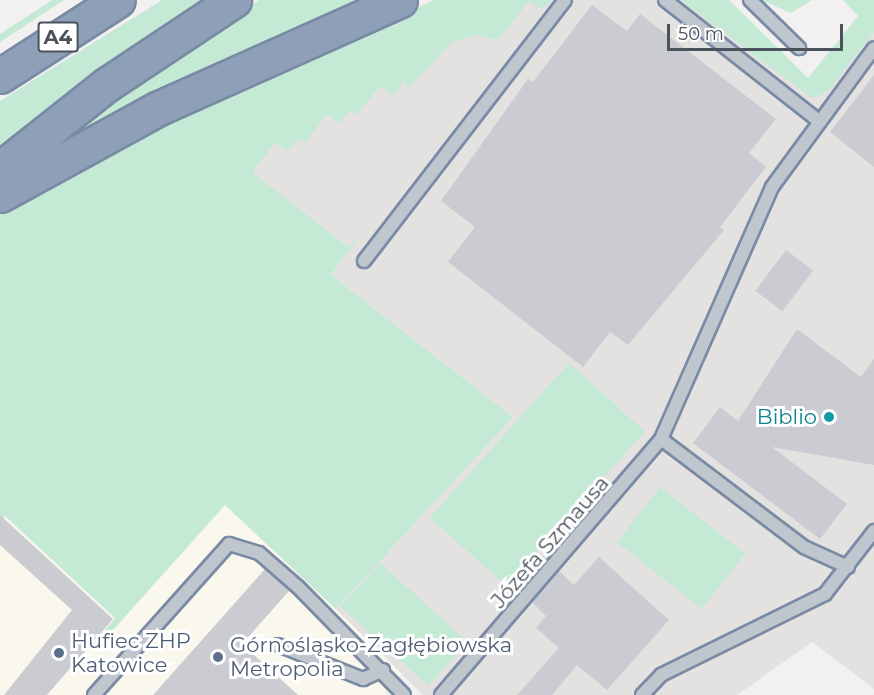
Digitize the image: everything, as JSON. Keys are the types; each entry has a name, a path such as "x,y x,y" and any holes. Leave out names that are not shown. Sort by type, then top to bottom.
{"highway":[{"name":"A4","path":"0,76 118,0"},
{"path":"0,169 106,86 234,0"},
{"path":"0,195 170,102 400,0"}],"lane":[{"path":"364,261 565,0"},
{"path":"665,0 820,122"},
{"path":"750,0 799,48"},
{"name":"Józefa Szmausa","path":"441,695 661,439 772,187 874,48"},
{"path":"661,439 804,547 848,567"},
{"path":"642,695 661,675 825,594 874,531"},
{"path":"94,695 229,544 259,553 383,670 404,695"},
{"path":"278,645 363,679 383,670"}],"shaded area":[{"path":"519,0 697,0 811,81 874,0 874,689 812,642 737,695 423,695 336,609 513,417 331,275 347,253 225,158"},
{"path":"225,505 402,673 383,695 0,695 0,522 5,516 115,618 92,645 96,649"}],"green space":[{"path":"52,0 64,0 0,42 0,34"},
{"path":"162,0 209,0 0,152 0,101"},
{"path":"259,0 366,0 72,136 71,129"},
{"path":"434,0 552,0 542,9 529,1 498,40 476,35 452,42 409,87 403,82 393,95 380,86 357,115 350,110 339,123 327,114 305,143 298,139 288,151 275,143 252,172 348,247 361,234 331,275 513,417 336,609 225,505 96,649 92,646 115,618 5,516 0,522 0,207 81,162"},
{"path":"681,0 729,0 808,78 858,16 843,0 874,0 874,32 828,91 812,98"},
{"path":"760,0 812,0 791,13"},
{"path":"569,363 645,431 506,586 430,518"},
{"path":"660,487 745,553 702,609 617,542"},
{"path":"380,563 468,642 428,686 341,607"}],"building":[{"path":"592,5 627,31 640,14 776,119 749,153 766,167 720,227 724,230 628,345 610,332 583,367 448,262 475,227 441,201 528,79 533,82"},
{"path":"874,75 874,167 830,132"},
{"path":"786,250 813,270 782,311 755,291"},
{"path":"797,329 861,377 874,359 874,465 772,447 847,504 820,539 693,443 720,407 738,421"},
{"path":"0,515 113,619 47,695 4,695 72,610 0,545"},
{"path":"542,555 547,559 520,591 516,588"},
{"path":"599,557 669,620 607,690 577,665 552,695 517,695 559,648 536,628 546,616 532,602 559,571 574,585"},
{"path":"265,569 289,591 242,644 298,695 153,695"}],"place":[{"name":"Biblio","path":"829,417"},
{"name":"Hufiec ZHP Katowice","path":"59,653"},
{"name":"Górnośląsko-Zagłębiowska Metropolia","path":"218,657"}]}
